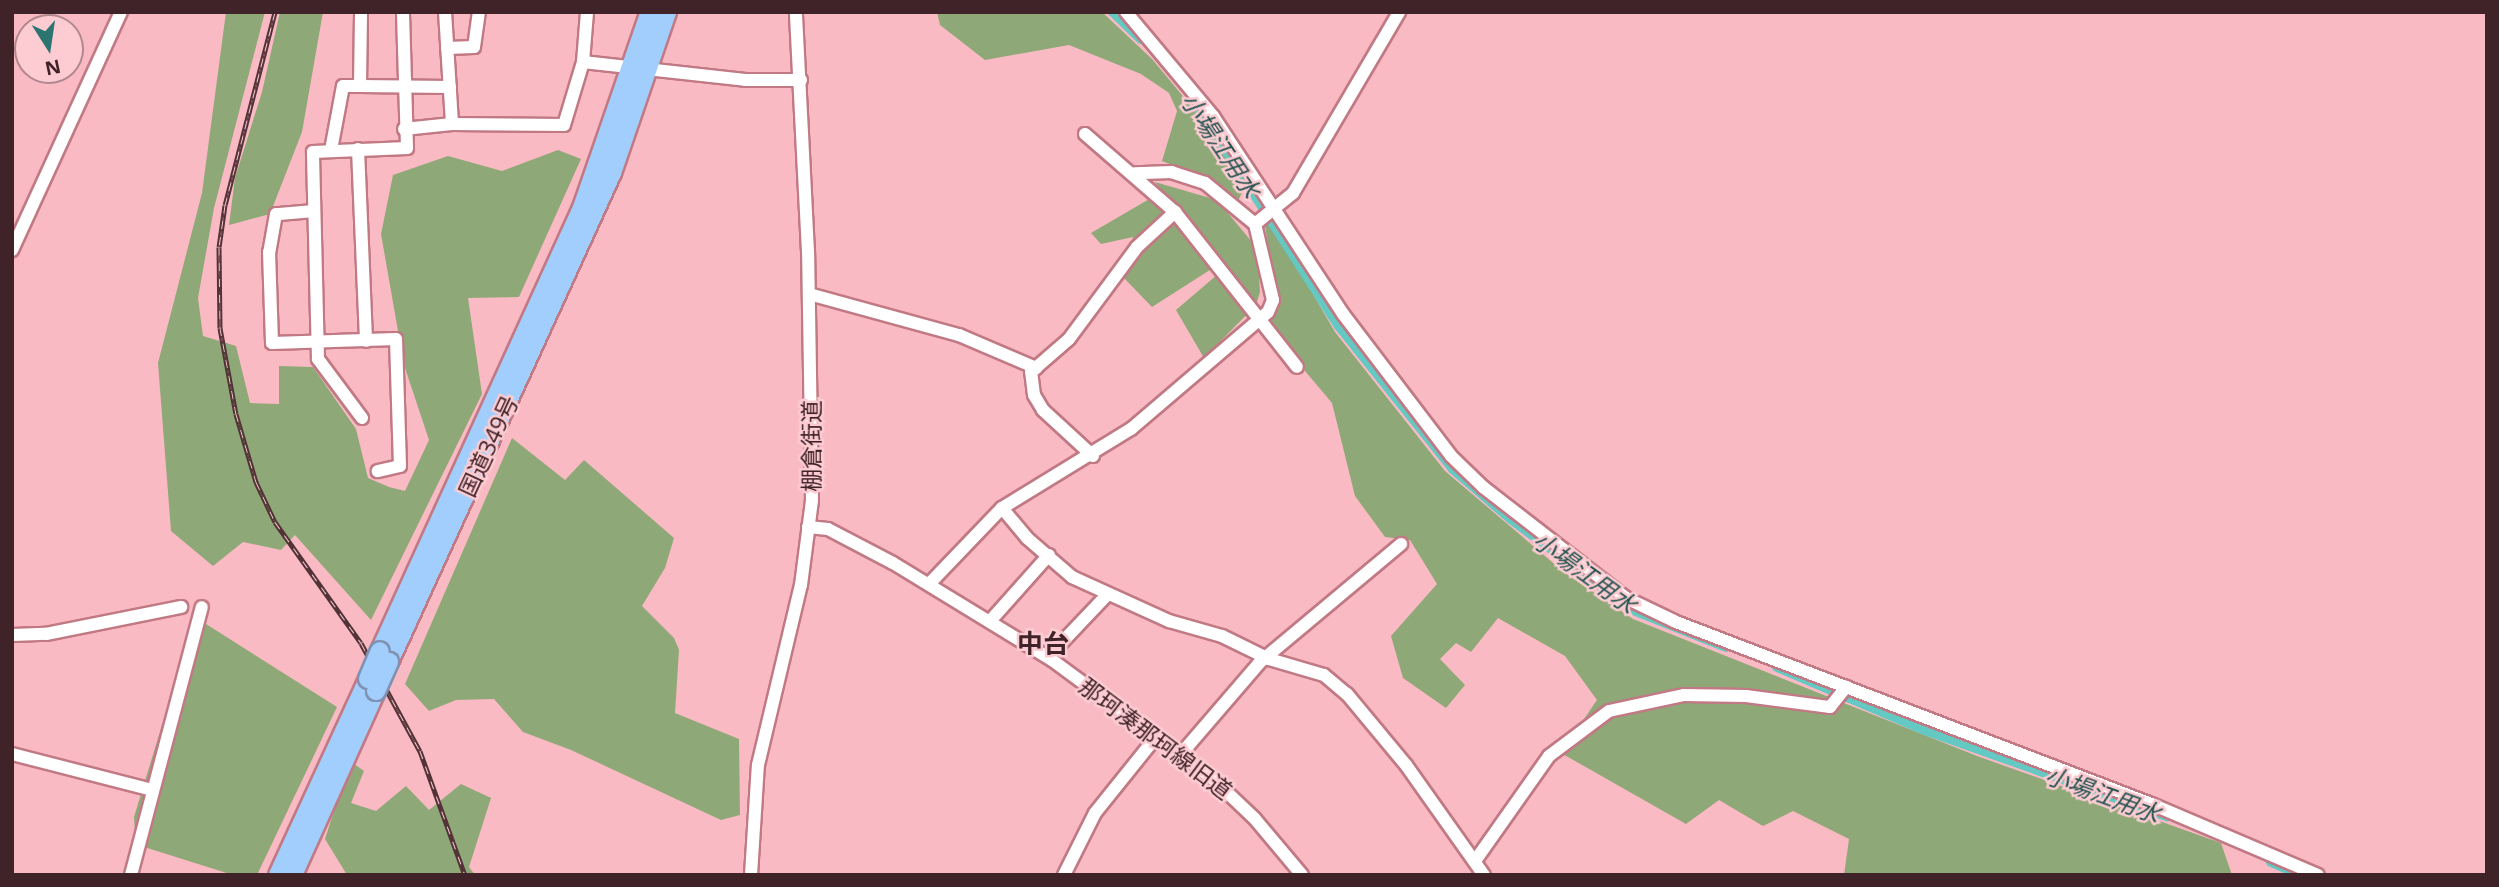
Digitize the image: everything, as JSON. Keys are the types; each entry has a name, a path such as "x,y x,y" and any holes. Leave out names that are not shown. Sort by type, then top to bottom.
{"highway":[{"name":"国道349号","path":"642,69 650,12"},
{"name":"国道349号","path":"293,875 384,657 667,12"},
{"name":"国道349号","path":"278,875 372,685"}],"street":[{"path":"12,250 121,12"},
{"path":"360,86 361,12"},
{"path":"362,418 318,359 313,152 407,148 404,129 403,12"},
{"path":"445,12 452,124"},
{"path":"447,48 474,47 479,12"},
{"path":"404,129 452,124 564,125 583,62 587,12"},
{"name":"棚倉街道","path":"751,875 758,765 801,585 813,457 801,80 796,12"},
{"path":"1126,12 1213,117 1265,215 1451,456 1483,487 1626,598 1652,612 1843,693 2154,805 2318,875"},
{"path":"1265,215 1304,176 1399,12"},
{"path":"583,62 642,69 801,80"},
{"path":"331,150 343,86 450,87"},
{"path":"1085,134 1135,173 1175,212 1297,367"},
{"path":"358,149 366,341"},
{"path":"1135,173 1172,172 1205,183 1265,215"},
{"path":"314,211 276,214 269,251 272,343 396,339 400,466 378,471"},
{"path":"1093,456 1038,402 1031,372 1069,339 1137,247 1175,212"},
{"path":"930,583 1002,508 1033,485 1093,456 1258,319 1273,300 1265,215"},
{"path":"809,294 959,335 1036,369"},
{"path":"1002,508 1072,577 1169,621 1222,636 1269,659 1308,668 1347,694 1406,765 1484,875"},
{"name":"那珂湊那珂線旧道","path":"808,527 828,529 930,583 1048,657 1181,754 1238,801 1302,875"},
{"path":"1181,754 1260,662 1269,659 1401,544"},
{"path":"991,620 1049,555"},
{"path":"1048,657 1107,594"},
{"path":"12,635 46,634 181,607"},
{"path":"131,875 202,607"},
{"path":"1475,861 1549,756 1609,710 1684,695 1746,696 1830,707 1843,693"},
{"path":"1064,875 1095,813 1157,736"},
{"path":"12,754 152,790"}],"green space":[{"path":"226,12 265,12 214,208 198,298 203,336 236,346 250,403 279,404 279,366 313,367 356,429 368,478 389,487 405,491 429,440 404,365 381,234 393,175 448,156 502,171 558,150 581,159 519,297 468,298 482,394 371,620 295,535 281,550 243,542 213,566 171,531 158,363 202,193"},
{"path":"280,12 323,12 302,132 270,214 229,225 235,178 262,92"},
{"path":"937,12 1102,12 1152,59 1201,118 1246,184 1237,203 1207,179 1162,161 1177,111 1169,93 1141,74 1069,45 985,60 940,25"},
{"path":"1155,182 1217,200 1257,248 1260,292 1256,305 1204,358 1176,310 1225,268"},
{"path":"1151,198 1178,221 1213,268 1152,307 1123,277 1133,237 1101,244 1091,233"},
{"path":"1271,222 1335,332 1445,471 1565,573 1633,619 1977,756 2221,843 2232,875 1844,875 1849,839 1793,811 1763,826 1719,800 1686,824 1561,753 1597,700 1565,656 1498,618 1471,652 1456,643 1440,659 1465,685 1446,708 1403,678 1391,636 1437,584 1410,540 1385,537 1355,496 1332,403 1268,327 1278,303 1265,226"},
{"path":"512,438 565,480 584,460 674,538 665,568 642,606 674,638 679,650 675,713 739,739 740,815 721,820 571,750 523,732 494,699 456,700 429,711 405,684"},
{"path":"195,617 337,707 257,875 233,875 141,846 135,834 134,817"},
{"path":"350,761 364,771 351,803 376,811 406,786 429,810 461,784 491,798 469,867 475,875 347,875 325,839"}],"waterway":[{"name":"小場江用水","path":"1113,12 1141,39"},
{"name":"小場江用水","path":"1199,108 1339,326 1453,469 1511,519 1631,609 1726,647"},
{"name":"小場江用水","path":"1777,667 1925,730 2167,816"},
{"name":"小場江用水","path":"2271,862 2301,875"}],"railway":[{"path":"275,12 225,205 219,247 220,328 236,414 256,482 275,522 361,643 420,751 465,875"}],"district":[{"name":"中台","path":"1043,644"}]}
